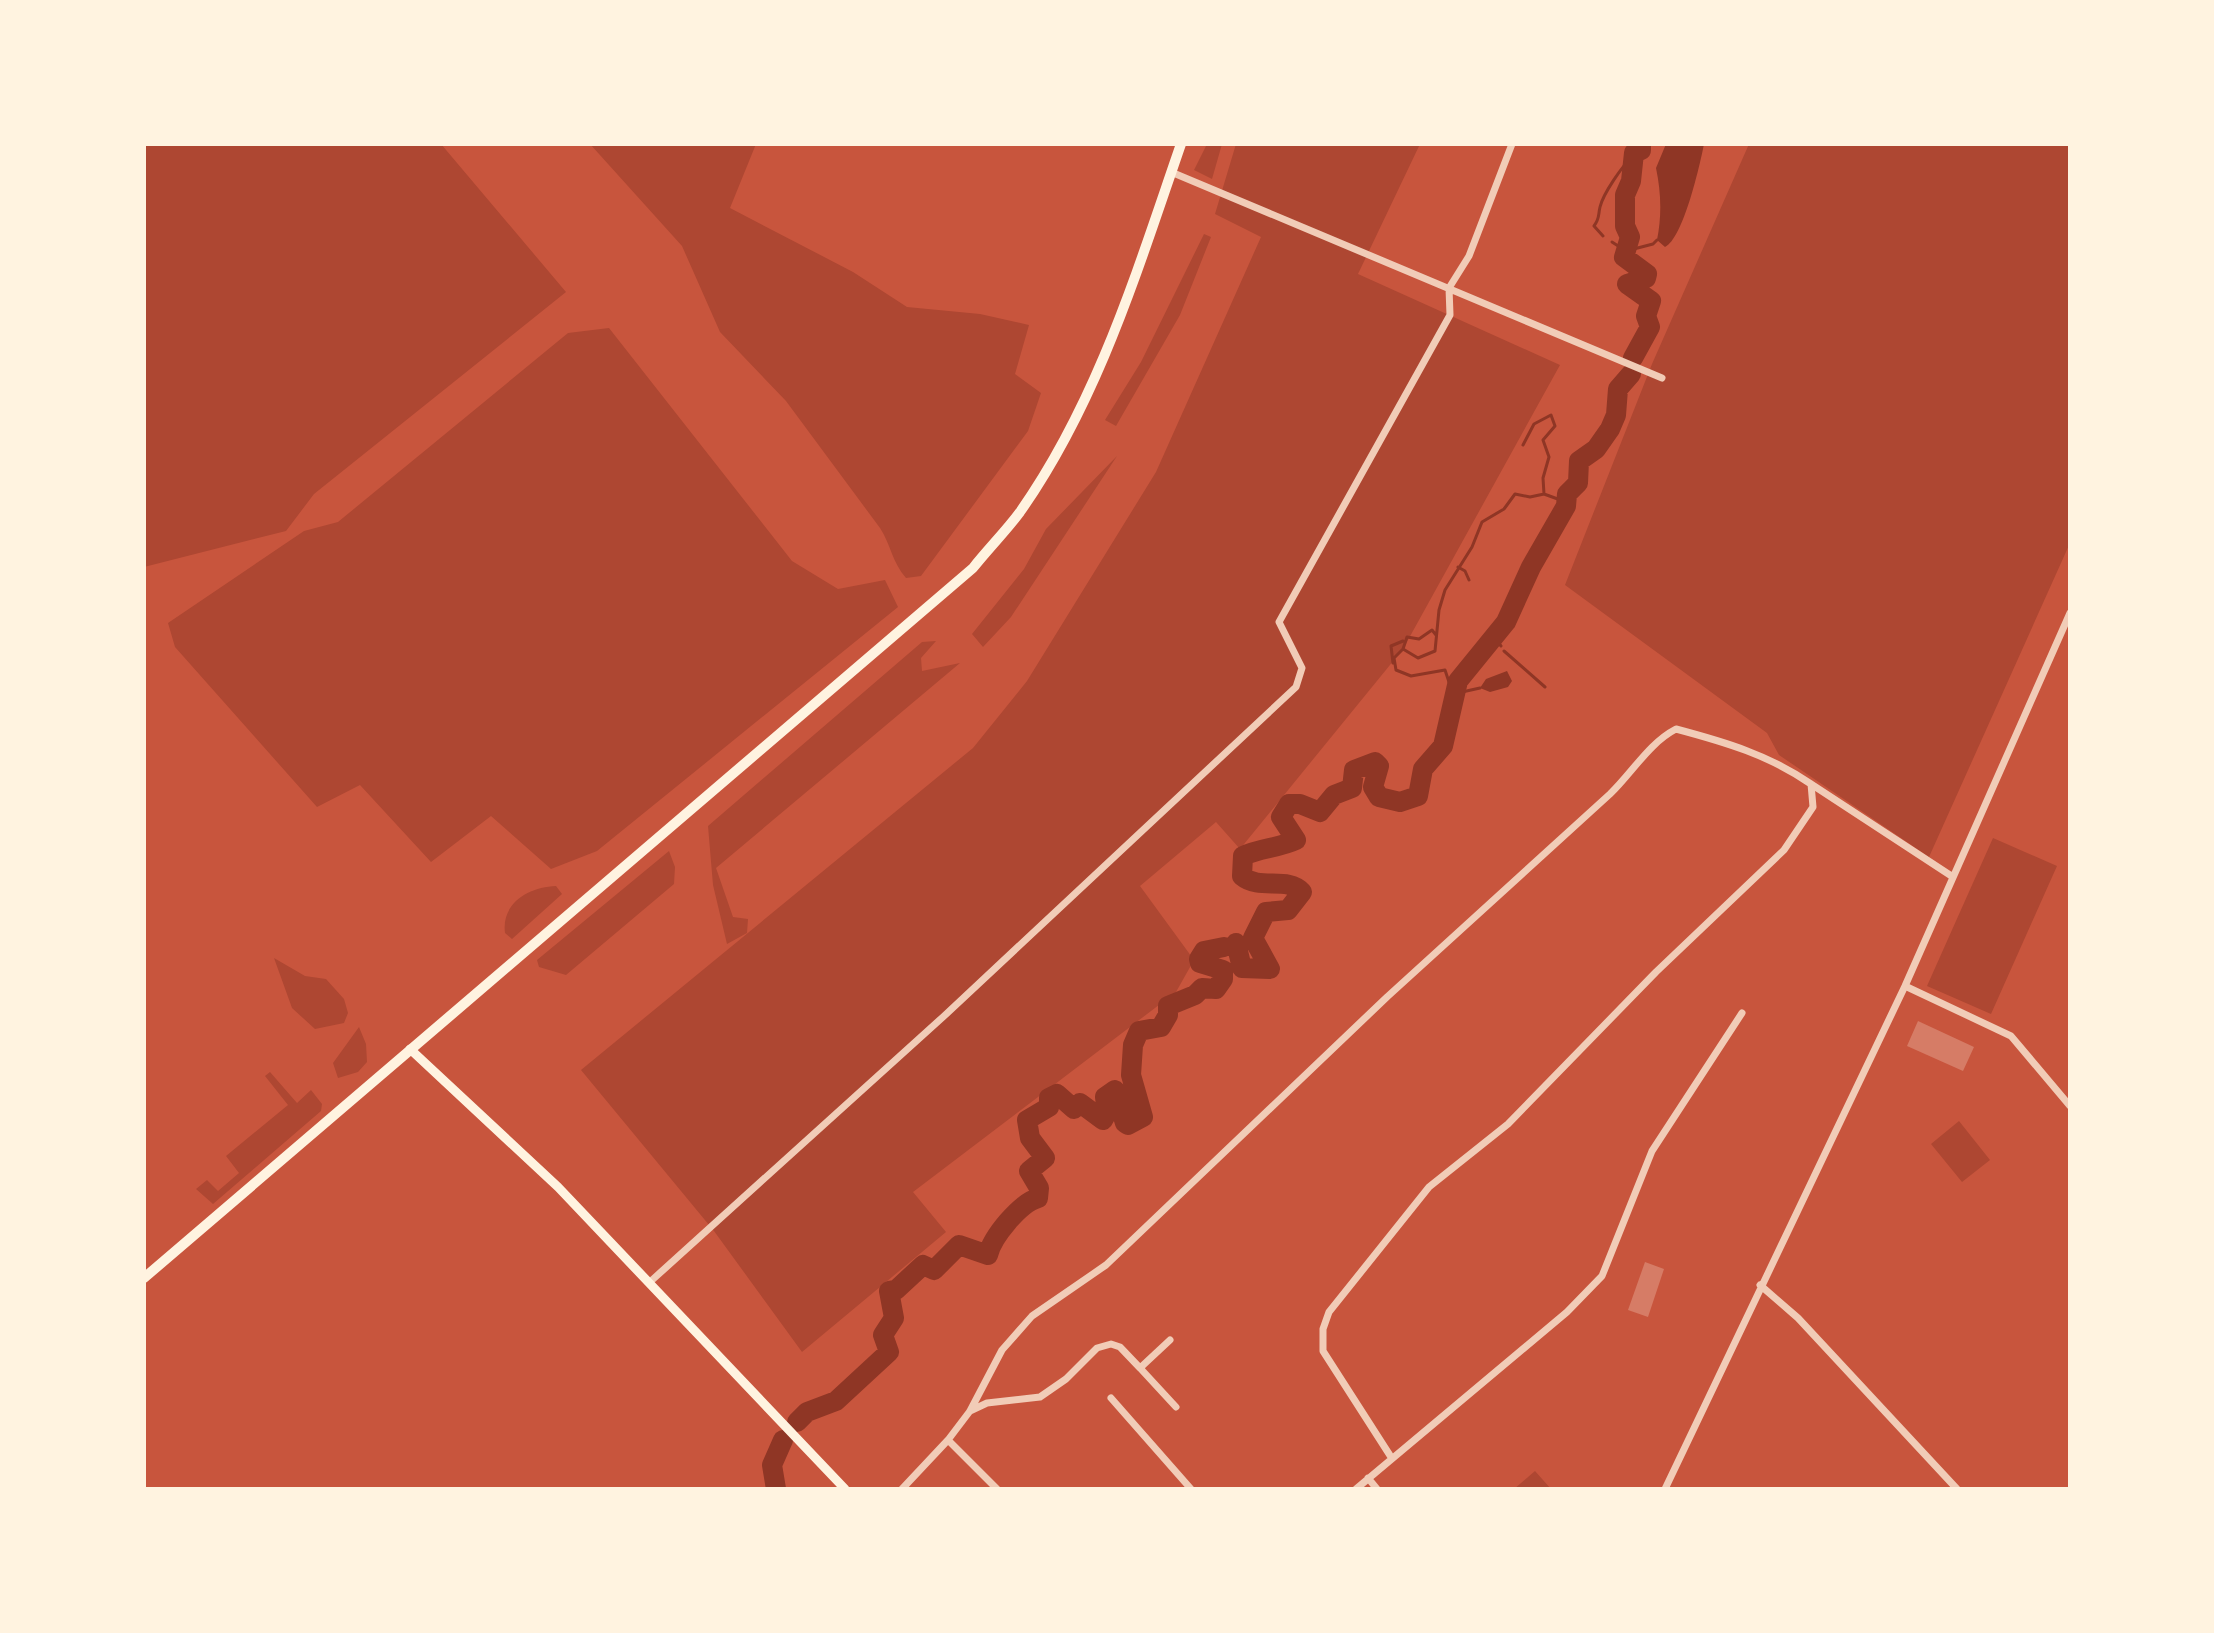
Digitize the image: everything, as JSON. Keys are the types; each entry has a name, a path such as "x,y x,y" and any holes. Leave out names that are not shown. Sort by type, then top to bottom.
{"main road":[{"path":"144,1278 973,568 1020,511 1078,414 1121,318 1181,144"},
{"path":"410,1049 558,1187 651,1281 845,1489"}],"street":[{"path":"651,1281 943,1017 1296,687 1302,668 1279,622 1450,315 1449,288 1469,256 1512,144"},
{"path":"1171,172 1662,378"},
{"path":"1665,1489 1905,986 2070,613"},
{"path":"902,1489 948,1440 970,1411 1002,1350 1032,1316 1106,1265 1387,997 1610,794 1641,763 1658,738 1676,729 1732,744 1782,764 1953,877"},
{"path":"1391,1457 1323,1351 1323,1329 1329,1312 1429,1187 1508,1124 1656,972 1784,850 1813,807 1811,784"},
{"path":"1905,986 2011,1036 2070,1106"},
{"path":"1356,1489 1567,1312 1602,1276 1652,1151 1742,1013"},
{"path":"1760,1285 1798,1318 1957,1489"},
{"path":"1140,1368 1170,1340"},
{"path":"970,1411 1011,1398 1040,1397 1066,1379 1097,1348 1111,1344 1120,1347 1176,1407"},
{"path":"1111,1398 1191,1489"},
{"path":"948,1440 997,1489"},
{"path":"1368,1478 1377,1489"}],"shaded area":[{"path":"144,144 441,144 566,292 314,494 286,531 144,567"},
{"path":"590,144 756,144 730,208 853,272 907,307 980,314 1029,325 1015,374 1041,393 1028,431 921,576 906,578 901,572 880,528 786,401 720,332 682,246"},
{"path":"1207,144 1222,144 1212,179 1194,170"},
{"path":"1236,144 1420,144 1358,274 1560,365 1403,649 1240,849 1216,822 1140,886 1194,960 1176,992 913,1192 946,1232 802,1352 714,1231 581,1070 973,748 1027,681 1156,472 1261,237 1215,214"},
{"path":"1666,144 1704,144 1684,216 1672,241 1665,247 1657,240 1660,204 1656,168"},
{"path":"1749,144 2070,144 2070,543 1929,857 1779,755 1767,733 1565,585 1652,364"},
{"path":"1204,234 1211,237 1180,315 1116,426 1105,420 1141,362"},
{"path":"609,328 792,561 838,589 885,580 898,607 597,851 551,869 491,816 431,862 360,785 317,807 175,647 168,623 304,531 338,522 568,333"},
{"path":"1117,456 1011,617 983,647 972,634 1024,569 1046,529"},
{"path":"936,641 921,658 922,671 960,663 716,868 733,917 748,919 747,933 727,944 713,885 708,826 922,642"},
{"path":"1507,671 1512,681 1508,687 1490,692 1480,688 1486,679"},
{"path":"1993,838 2057,866 1991,1014 1927,986"},
{"path":"669,851 675,867 674,884 566,975 539,967 537,960"},
{"path":"556,886 562,894 512,939 505,933 507,913 512,905 527,893"},
{"path":"274,958 305,976 326,979 344,999 348,1013 344,1023 315,1029 292,1008"},
{"path":"359,1027 366,1044 367,1062 358,1072 338,1078 333,1063"},
{"path":"270,1072 297,1103 311,1090 322,1104 321,1111 213,1204 196,1189 207,1180 218,1191 239,1173 226,1156 288,1105 265,1076"},
{"path":"1959,1121 1990,1160 1962,1182 1931,1144"},
{"path":"1535,1471 1551,1489 1514,1489"}],"building":[{"path":"1918,1021 1974,1047 1963,1071 1907,1046"},
{"path":"1645,1262 1664,1269 1648,1317 1628,1310"}],"waterway":[{"path":"1633,358 1650,327 1646,316 1651,301 1627,284 1646,278 1647,274 1624,257 1630,237 1625,226 1625,195 1631,181 1634,153 1641,150 1641,144"},
{"path":"1603,236 1594,226 1602,201 1633,156"},
{"path":"1612,242 1626,251 1653,244 1657,240"},
{"path":"1236,943 1242,968 1270,969 1253,938 1266,912 1288,910 1302,892 1289,885 1257,883 1242,876 1243,856 1296,840 1281,817 1289,804 1300,804 1320,812 1334,795 1352,788 1354,770 1375,762 1379,766 1373,787 1379,797 1400,802 1418,796 1423,769 1443,746 1458,681 1506,622 1531,567 1566,506 1567,494 1578,483 1579,461 1596,449 1610,429 1616,415 1618,389 1631,374"},
{"path":"1523,445 1534,424 1551,415 1555,426 1543,440 1549,457 1543,478 1544,494 1566,502"},
{"path":"1480,688 1453,694 1445,670 1411,676 1396,670 1394,658 1403,649 1418,658 1435,651 1439,610 1445,590 1472,547 1482,522 1504,509 1515,494 1530,497 1544,494"},
{"path":"1458,567 1465,571 1469,580"},
{"path":"1403,649 1407,637 1419,639 1432,630 1436,635"},
{"path":"1495,638 1501,646"},
{"path":"1393,663 1391,646 1403,641"},
{"path":"1504,651 1545,687"},
{"path":"797,1422 807,1412 836,1401 889,1352 883,1335 894,1318 889,1291 896,1290 923,1265 934,1270 959,1245 988,1255 1008,1222 1023,1206 1038,1198 1039,1188 1029,1171 1045,1158 1030,1138 1027,1120 1049,1107 1049,1098 1057,1094 1074,1109 1080,1103 1103,1120 1107,1113 1105,1097 1115,1090 1125,1123 1128,1125 1143,1117 1131,1075 1133,1045 1139,1031 1161,1027 1168,1015 1168,1006 1195,995 1202,988 1216,989 1223,979 1223,970 1200,963 1199,959 1204,951 1224,947"},
{"path":"776,1489 772,1465 783,1440"}]}
